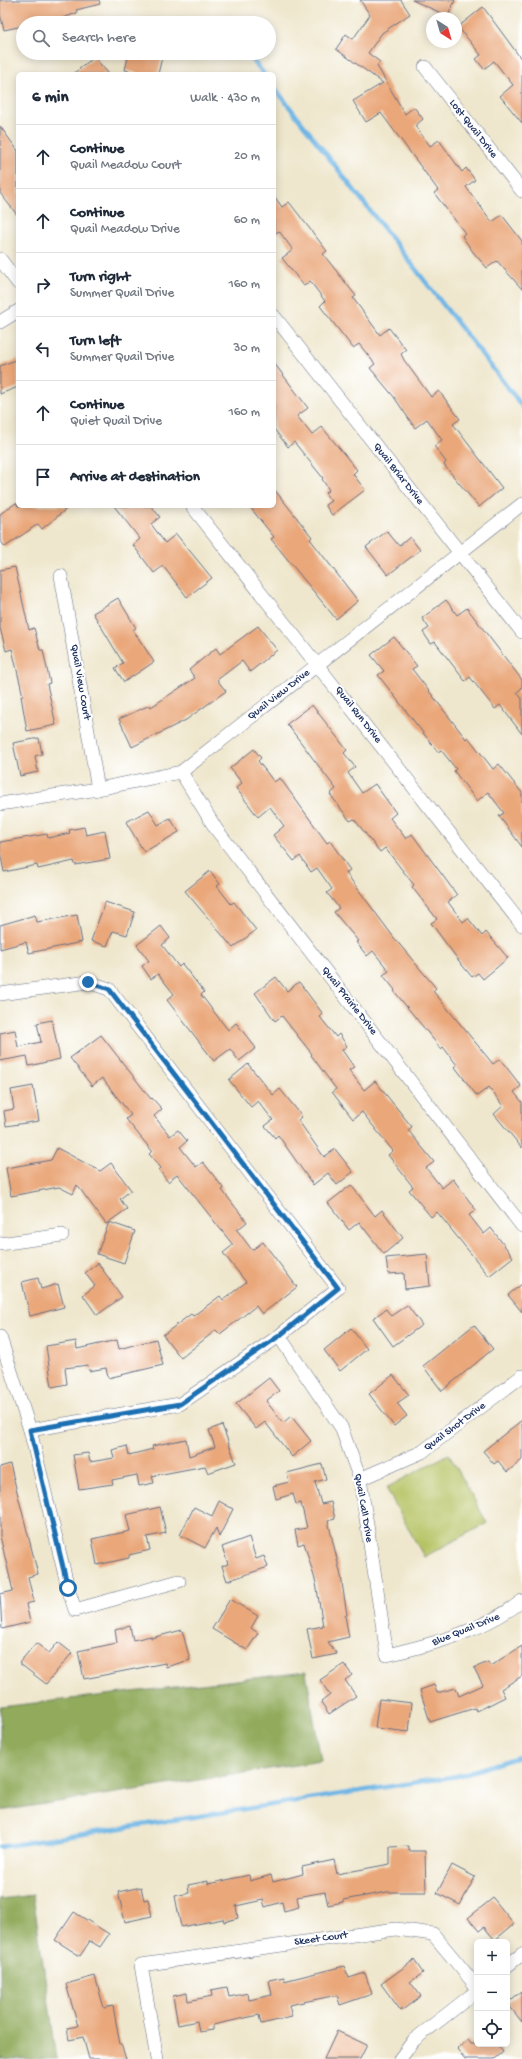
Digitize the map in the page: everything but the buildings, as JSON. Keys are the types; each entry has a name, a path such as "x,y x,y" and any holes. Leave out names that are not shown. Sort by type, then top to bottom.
{"street":[{"name":"Lost Quail Drive","path":"425,67 522,190"},
{"path":"0,259 16,280"},
{"path":"0,322 16,312"},
{"name":"Quail Briar Drive","path":"276,319 522,632"},
{"name":"Quail View Drive","path":"0,804 98,789 181,772 522,504"},
{"name":"Quail Run Drive","path":"194,508 318,664 522,925"},
{"name":"Quail View Court","path":"61,576 98,789"},
{"name":"Quail Prairie Drive","path":"181,772 216,829 522,1226"},
{"path":"0,994 88,982 109,989 338,1288 279,1336 180,1404 30,1430"},
{"path":"0,1244 62,1235"},
{"name":"Quail Call Drive","path":"279,1336 341,1427 360,1479 376,1581"},
{"path":"0,1337 30,1430 75,1610 179,1581"},
{"name":"Quail Shot Drive","path":"360,1479 422,1452 522,1376"},
{"name":"Blue Quail Drive","path":"376,1581 387,1655 440,1642 507,1613 522,1601"},
{"name":"Skeet Court","path":"157,2059 141,1965 396,1929 433,1934 474,1983"},
{"path":"510,1964 522,1954"},
{"path":"400,2059 414,2040 474,1992"}],"green space":[{"path":"449,1454 487,1523 424,1557 386,1488"},
{"path":"306,1672 321,1761 0,1811 0,1707"},
{"path":"33,1895 57,2059 0,2059 0,1899"}],"waterway":[{"path":"253,60 262,72"},
{"path":"276,90 522,406"},
{"path":"0,1847 457,1776 522,1756"}],"route":[{"path":"68,1588 30,1430 180,1404 279,1336 338,1288 109,989 88,982"}]}
